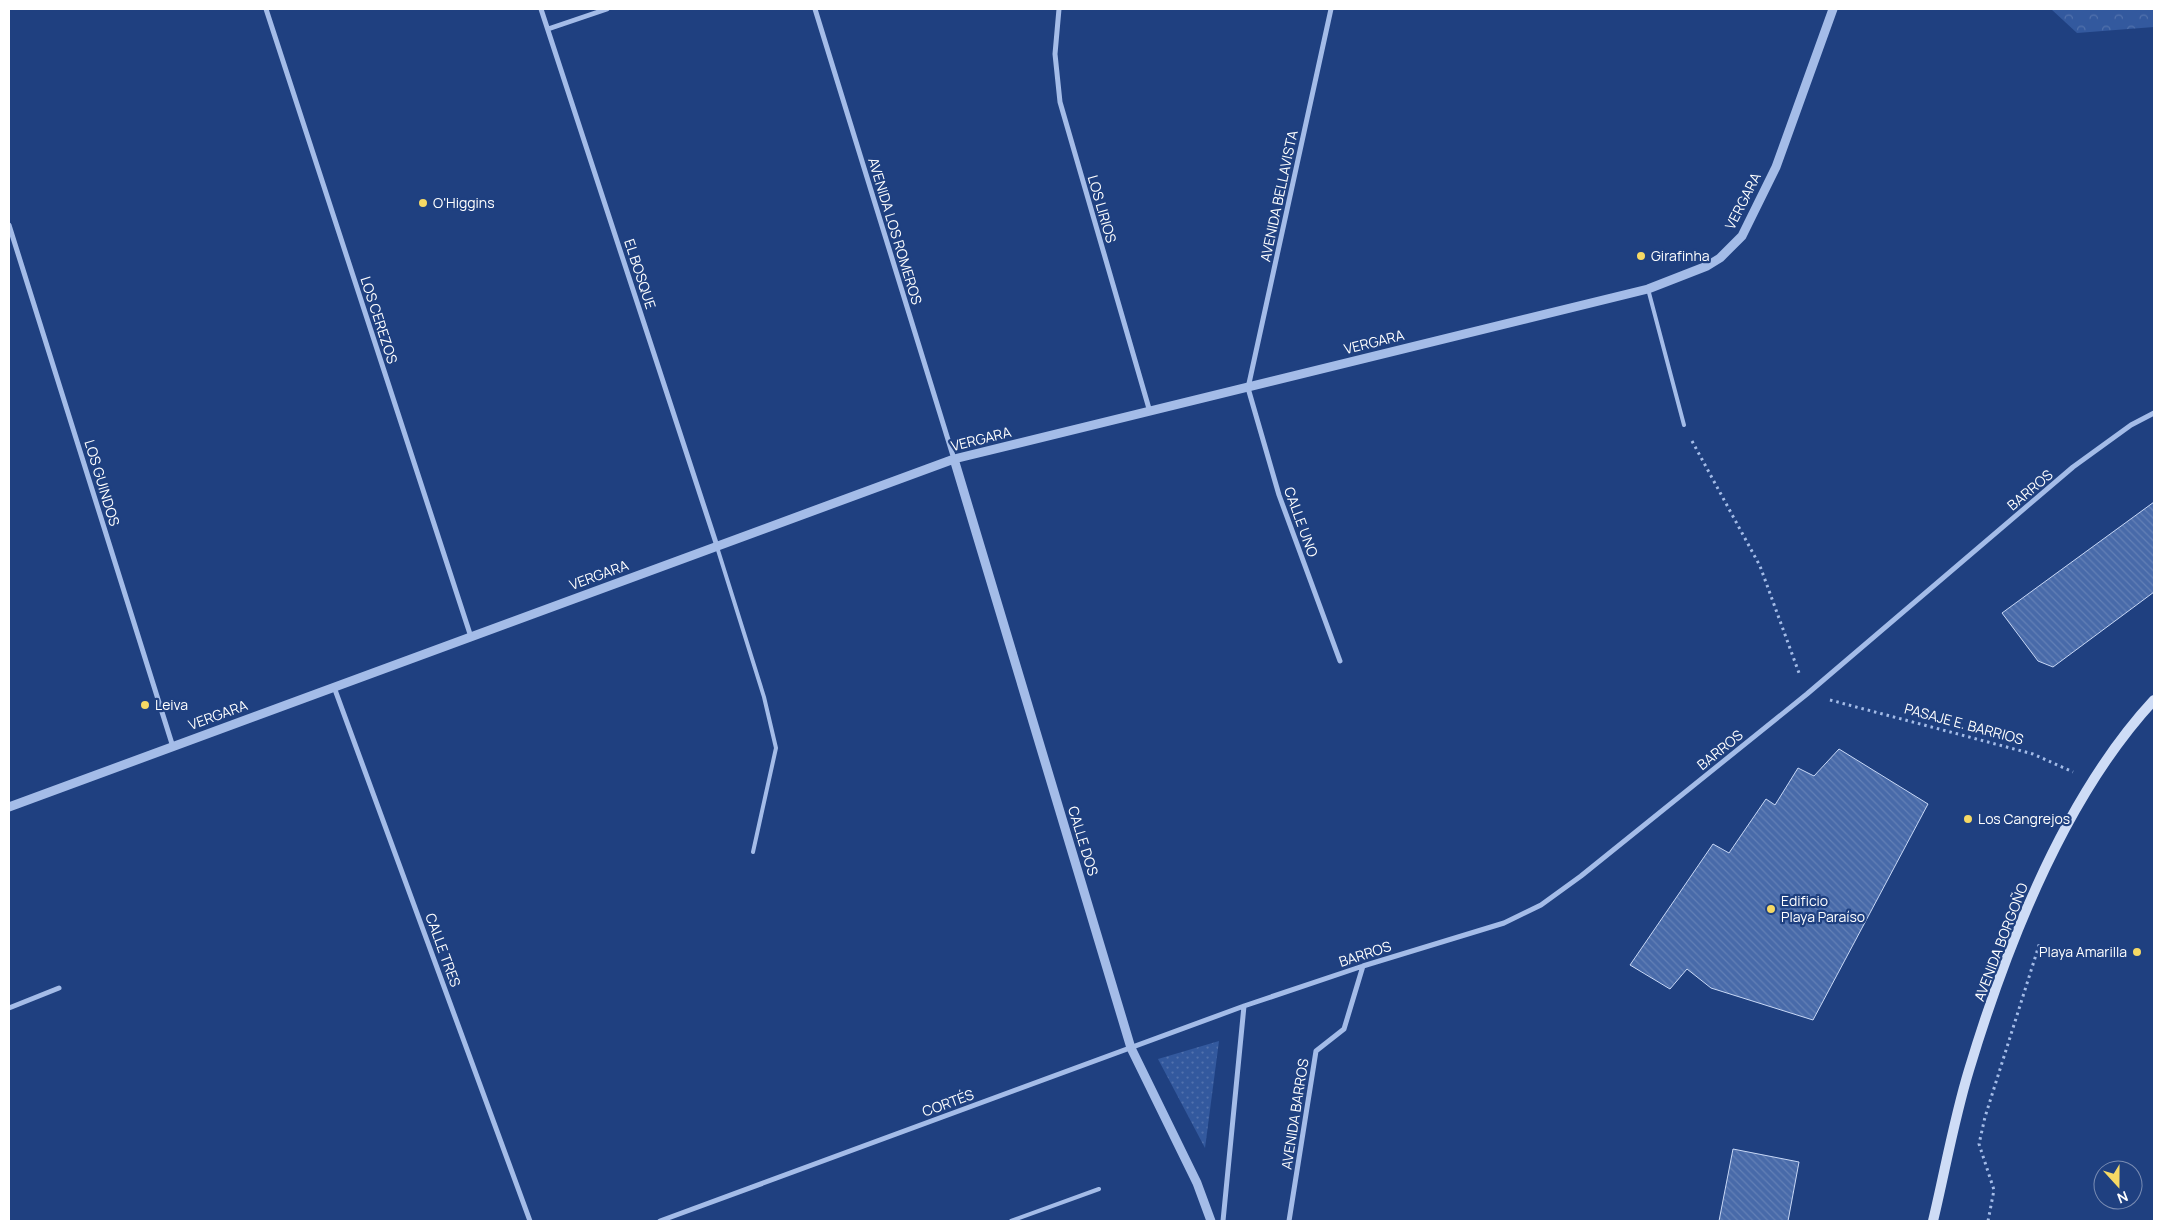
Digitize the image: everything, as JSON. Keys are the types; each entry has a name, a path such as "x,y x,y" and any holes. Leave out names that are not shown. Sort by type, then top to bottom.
{"main road":[{"name":"AVENIDA BORGOÑO","path":"1933,1221 1968,1071 2004,966 2047,864 2092,781 2154,700"}],"street":[{"name":"LOS CEREZOS","path":"266,9 471,637"},
{"name":"EL BOSQUE","path":"541,9 717,546"},
{"path":"548,29 607,9"},
{"name":"AVENIDA LOS ROMEROS","path":"815,9 954,459"},
{"name":"LOS LIRIOS","path":"1059,9 1055,54 1060,102 1150,413"},
{"name":"AVENIDA BELLAVISTA","path":"1248,388 1331,9"},
{"name":"VERGARA","path":"9,807 954,459 1150,413 1648,289 1707,266 1731,249 1742,236 1776,167 1833,9"},
{"name":"LOS GUINDOS","path":"9,225 173,747"},
{"name":"CALLE UNO","path":"1248,388 1279,495 1340,661"},
{"name":"BARROS","path":"1244,1006 1363,966 1504,924 1541,905 1582,876 1807,694 2073,467 2131,425 2154,413"},
{"name":"CALLE DOS","path":"954,459 1131,1048 1197,1182 1211,1221"},
{"name":"CALLE TRES","path":"334,687 530,1221"},
{"name":"AVENIDA BARROS","path":"1289,1221 1316,1051 1344,1030 1363,966"},
{"path":"9,1008 59,988"},
{"path":"1223,1221 1244,1006"},
{"name":"CORTÉS","path":"660,1221 1244,1006"}],"lane":[{"path":"1648,289 1684,425"},
{"path":"717,546 764,696 776,748 753,852"},
{"path":"1010,1221 1099,1189"}],"path":[{"path":"1684,425 1760,566 1807,694"},
{"name":"PASAJE E. BARRIOS","path":"1807,694 2033,754 2092,781"},
{"path":"1988,1221 1994,1190 1979,1144 1985,1117 2043,932"}],"green space":[{"path":"2051,9 2154,9 2154,27 2077,33"},
{"path":"1219,1041 1205,1148 1158,1059"}],"building":[{"path":"2154,502 2154,592 2053,667 2038,661 2002,613"},
{"name":"Edificio Playa Paraíso","path":"1839,749 1928,804 1813,1020 1711,988 1687,969 1670,989 1630,965 1713,844 1729,853 1766,799 1775,805 1798,768 1814,776"},
{"path":"1733,1149 1799,1162 1788,1221 1719,1221"}],"place":[{"name":"O'Higgins","path":"423,203"},
{"name":"Girafinha","path":"1641,256"},
{"name":"Leiva","path":"145,705"},
{"name":"Los Cangrejos","path":"1968,819"},
{"name":"Edificio Playa Paraíso","path":"1771,909"},
{"name":"Playa Amarilla","path":"2137,952"}]}
